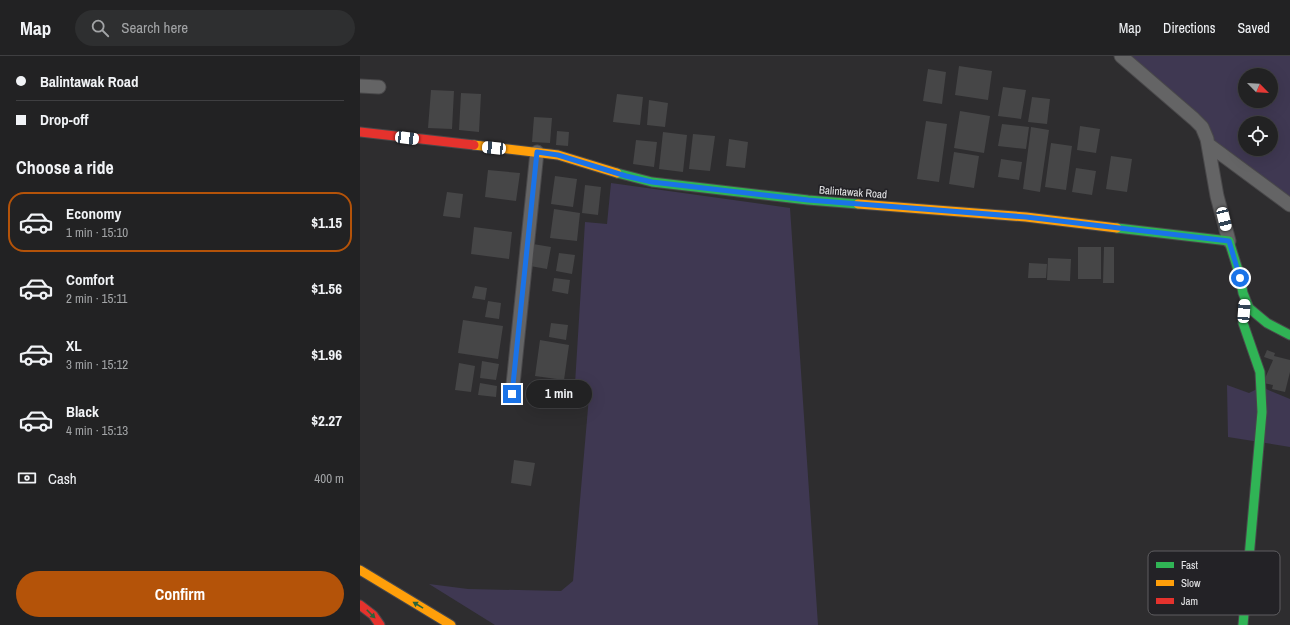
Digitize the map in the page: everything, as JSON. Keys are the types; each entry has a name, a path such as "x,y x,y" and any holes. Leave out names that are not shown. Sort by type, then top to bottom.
{"street":[{"path":"1121,56 1199,124 1205,133 1209,145 1217,196 1245,298 1250,308 1260,318 1273,327 1290,335"},
{"path":"360,86 379,87"},
{"name":"Balintawak Road","path":"360,132 537,152 565,157 626,176 652,182 808,200 1026,217 1229,241"},
{"path":"1209,145 1290,206"},
{"path":"512,394 537,152"},
{"path":"1245,298 1243,324 1260,372 1262,412 1250,551"},
{"path":"360,570 452,625"},
{"path":"360,605 373,615 380,625"},
{"path":"1243,625 1244,615"}],"shaded area":[{"path":"1129,56 1290,56 1290,199 1211,140 1208,123 1183,100"},
{"path":"611,183 790,208 818,625 495,625 429,584 468,589 561,591 573,581 590,385 575,384 585,222 607,224"},
{"path":"1227,385 1249,393 1261,387 1290,399 1290,447 1228,437"}],"building":[{"path":"959,66 992,71 988,100 955,95"},
{"path":"928,69 946,72 942,104 923,101"},
{"path":"1003,87 1026,90 1021,119 998,116"},
{"path":"431,90 454,91 452,129 428,128"},
{"path":"461,93 481,94 479,132 459,130"},
{"path":"617,94 643,97 640,125 613,122"},
{"path":"1032,97 1050,99 1047,124 1028,122"},
{"path":"649,100 668,103 665,127 647,125"},
{"path":"960,111 990,116 984,153 954,148"},
{"path":"534,117 552,118 550,143 532,142"},
{"path":"926,121 947,124 939,182 917,179"},
{"path":"1002,124 1029,127 1026,149 998,146"},
{"path":"1080,126 1100,129 1096,153 1077,150"},
{"path":"1031,127 1049,130 1040,192 1023,189"},
{"path":"557,131 569,132 568,146 556,145"},
{"path":"663,132 687,135 683,172 659,169"},
{"path":"693,134 715,136 710,171 689,169"},
{"path":"729,139 748,142 745,168 726,166"},
{"path":"636,140 657,142 654,167 633,164"},
{"path":"1051,143 1072,146 1066,190 1045,187"},
{"path":"954,152 979,156 974,188 949,184"},
{"path":"1111,156 1132,159 1127,192 1106,189"},
{"path":"1001,159 1022,162 1019,180 998,177"},
{"path":"1076,168 1096,171 1092,195 1072,192"},
{"path":"488,170 520,173 516,201 485,197"},
{"path":"555,176 577,179 573,207 551,204"},
{"path":"585,185 601,187 598,215 582,213"},
{"path":"447,192 463,194 460,218 443,216"},
{"path":"554,209 580,213 577,241 550,238"},
{"path":"474,227 512,232 509,259 471,254"},
{"path":"533,244 551,247 547,269 530,266"},
{"path":"1078,247 1101,247 1101,279 1078,279"},
{"path":"1104,247 1114,247 1114,283 1103,283"},
{"path":"559,253 575,255 572,274 556,271"},
{"path":"1048,258 1071,259 1070,281 1047,280"},
{"path":"1029,263 1047,264 1046,278 1028,278"},
{"path":"554,278 570,280 568,294 552,291"},
{"path":"475,286 487,288 485,300 472,298"},
{"path":"488,301 501,303 499,319 485,317"},
{"path":"463,320 503,326 498,359 458,353"},
{"path":"551,323 568,325 566,340 549,337"},
{"path":"540,340 569,345 564,380 535,376"},
{"path":"1267,350 1275,353 1274,356 1290,360 1290,372 1285,392 1272,389 1273,385 1263,383 1273,360 1264,357"},
{"path":"482,361 499,364 496,380 480,378"},
{"path":"459,363 475,366 471,392 455,390"},
{"path":"540,380 560,383 558,397 538,394"},
{"path":"480,383 497,386 496,397 478,395"},
{"path":"514,460 535,463 531,486 511,483"}],"traffic: fast":[{"path":"617,173 652,182 808,200 858,204"},
{"path":"1117,228 1229,241 1239,273 1243,293 1249,308 1267,323 1290,335"},
{"path":"1245,298 1243,323 1260,372 1262,412 1250,551"},
{"path":"1243,625 1244,615"}],"traffic: slow":[{"path":"474,145 558,155 617,173"},
{"path":"858,204 1026,217 1117,228"},
{"path":"360,570 451,625"}],"traffic: jam":[{"path":"360,132 474,145"},
{"path":"360,605 373,615 380,625"}],"route":[{"path":"512,394 537,152 558,155 626,176 652,182 808,200 1026,217 1229,241 1240,278"}]}
